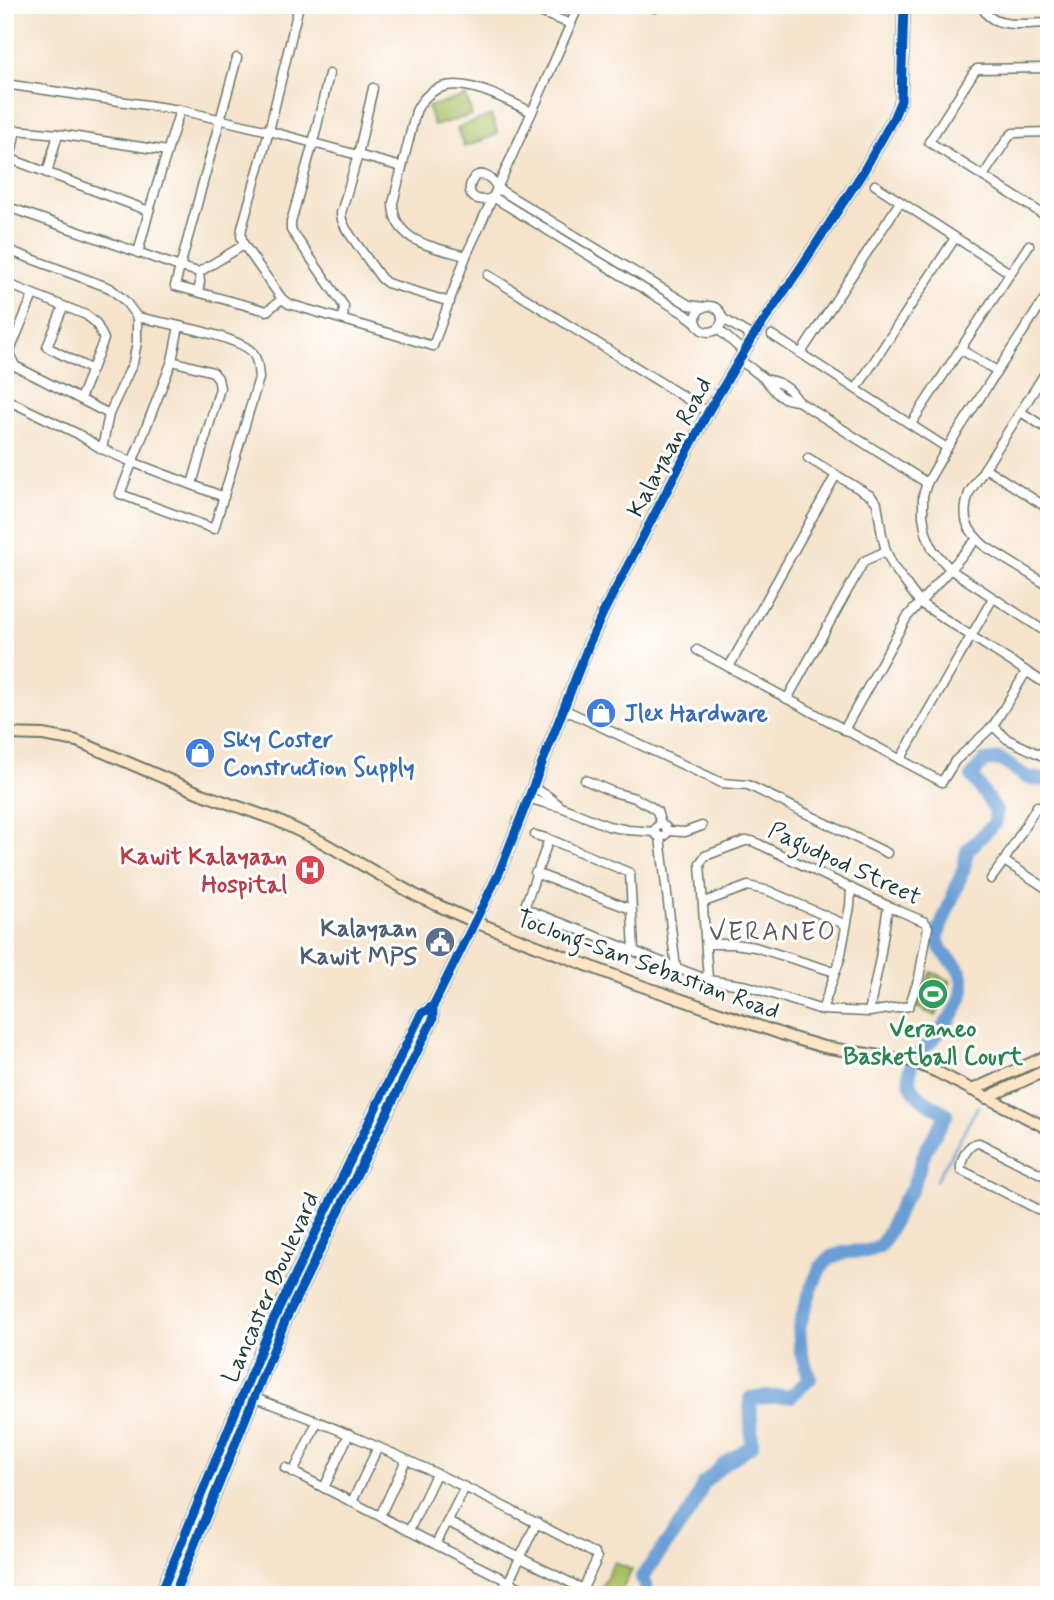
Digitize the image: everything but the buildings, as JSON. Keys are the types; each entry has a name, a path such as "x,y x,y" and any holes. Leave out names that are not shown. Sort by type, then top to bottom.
{"main road":[{"name":"Kalayaan Road","path":"475,922 499,873 589,643 708,412 753,337 863,172 893,119 901,100 904,5"},
{"name":"Toclong-San Sebastian Road","path":"5,734 43,735 77,741 202,794 276,820 322,842 417,896 475,922 636,984 810,1044 911,1061 1049,1129"},
{"name":"Lancaster Boulevard","path":"174,1595 285,1321 433,1018 433,1006 475,922"},
{"name":"Lancaster Boulevard","path":"160,1595 272,1323 303,1255 421,1014 433,1006"},
{"path":"972,1090 1049,1055"},
{"path":"986,1098 1049,1069"},
{"path":"197,1505 209,1510"}],"street":[{"path":"299,5 269,131 242,228 244,245 282,299 289,304 433,346 466,256 579,5"},
{"path":"522,5 571,24"},
{"path":"982,5 984,12 993,20 1009,23 1049,23"},
{"path":"237,58 175,286 267,311 282,299"},
{"path":"1049,68 977,69 929,142 1049,218"},
{"path":"329,74 291,230 344,306 343,319"},
{"path":"5,84 180,110 402,167"},
{"path":"466,256 419,243 411,238 393,212 416,111 422,99 429,93 452,84 465,84 532,112"},
{"path":"373,88 358,155 341,212 342,220 387,284 450,302"},
{"path":"138,253 180,110"},
{"path":"149,211 8,158 16,130 167,151"},
{"path":"983,176 1013,133 1049,132"},
{"path":"47,173 58,134"},
{"path":"485,175 493,179 497,188 689,305 716,308 722,314 718,329 710,332 699,327 674,307 493,197 484,201 476,199 471,192 471,183 477,177 485,175"},
{"path":"875,186 1010,274"},
{"path":"801,353 900,202"},
{"path":"5,206 199,272 244,245"},
{"path":"856,389 955,238"},
{"path":"911,425 1028,245"},
{"path":"5,275 9,250 110,288 125,300 137,317 137,342 133,363 109,414 102,449"},
{"path":"198,292 199,272"},
{"path":"488,275 708,412"},
{"path":"5,283 86,316 96,323 104,339 80,399"},
{"path":"1049,292 947,448 923,495 926,533 933,550 951,570 1049,634"},
{"path":"33,295 9,353 15,366 109,414"},
{"path":"64,307 47,347 92,370"},
{"path":"697,323 697,315 704,307"},
{"path":"137,317 179,326 233,340 250,350 257,361 259,378 214,529 120,494 172,361 179,326"},
{"path":"722,318 753,337"},
{"path":"718,329 765,379 778,381 792,391 798,401 927,483"},
{"path":"772,335 947,448"},
{"path":"960,349 997,371"},
{"path":"172,361 213,372 218,378 220,388 192,484"},
{"path":"1049,367 968,493 964,506 969,530 977,539 1049,586"},
{"path":"5,399 78,434 102,449 224,497"},
{"path":"1021,412 1049,430"},
{"path":"808,458 871,496 877,503 886,551 893,566 920,603 1049,686"},
{"path":"985,468 1049,509"},
{"path":"729,667 836,475"},
{"path":"844,730 907,617 977,539"},
{"path":"787,699 864,561 886,551"},
{"path":"900,760 993,598"},
{"path":"697,650 942,782 955,761 993,726 1026,672"},
{"path":"563,709 722,783 748,785 887,853"},
{"path":"993,726 1007,740 1049,759"},
{"path":"585,780 635,798 657,811 676,968"},
{"path":"530,792 548,796 561,807 608,826 628,830 685,832 702,826"},
{"path":"991,878 1037,806 1049,814"},
{"path":"534,835 630,873 634,951"},
{"path":"549,839 525,905 528,910 708,979 748,986 822,1010 869,1012 888,906"},
{"name":"Pagudpod Street","path":"704,902 700,863 705,856 745,841 752,841 927,924 919,978 909,1006 869,1012"},
{"path":"1004,861 1049,890"},
{"path":"535,873 631,909"},
{"path":"708,979 704,902 748,887 769,891 846,925"},
{"path":"822,1010 840,959 851,888"},
{"path":"706,944 755,947 835,972"},
{"path":"1049,1178 979,1143 970,1145 960,1165 961,1170 1049,1215"},
{"path":"255,1398 349,1434 465,1487 595,1554 596,1562 581,1592 520,1557 448,1522"},
{"path":"317,1422 289,1471 535,1595"},
{"path":"324,1488 349,1434"},
{"path":"352,1502 378,1447"},
{"path":"380,1516 406,1460"},
{"path":"409,1531 436,1474"},
{"path":"436,1544 465,1487"},
{"path":"509,1581 537,1522"}],"green space":[{"path":"466,96 472,115 434,126 428,107"},
{"path":"491,115 498,134 464,147 457,128"},
{"name":"Veraneo Basketball Court","path":"931,972 951,981 936,1016 916,1007"},
{"path":"614,1562 632,1570 619,1595 608,1595 600,1591"}],"waterway":[{"path":"921,1051 952,1016 962,994 960,972 942,950 937,936 964,868 967,851 995,823 996,811 972,776 984,761 1000,759 1026,777 1049,781"},
{"path":"648,1595 642,1577 692,1509 703,1484 723,1465 752,1445 750,1398 791,1396 810,1379 801,1353 799,1327 820,1268 831,1257 879,1247 912,1189 926,1149 947,1114 924,1100 913,1089 909,1074 911,1064"},
{"path":"936,1181 978,1106"}],"cycle path":[{"path":"160,1595 272,1323 421,1014 433,1006 499,873 603,613 708,412 753,337 863,172 893,119 901,100 904,5"},
{"path":"174,1595 285,1321 433,1019 433,1006"}],"place":[{"name":"Jlex Hardware","path":"601,713"},
{"name":"Sky Coster Construction Supply","path":"200,753"},
{"name":"Kawit Kalayaan Hospital","path":"310,870"},
{"name":"Kalayaan Kawit MPS","path":"440,942"},
{"name":"Veraneo Basketball Court","path":"933,994"}],"district":[{"name":"VERANEO","path":"773,931"}]}
